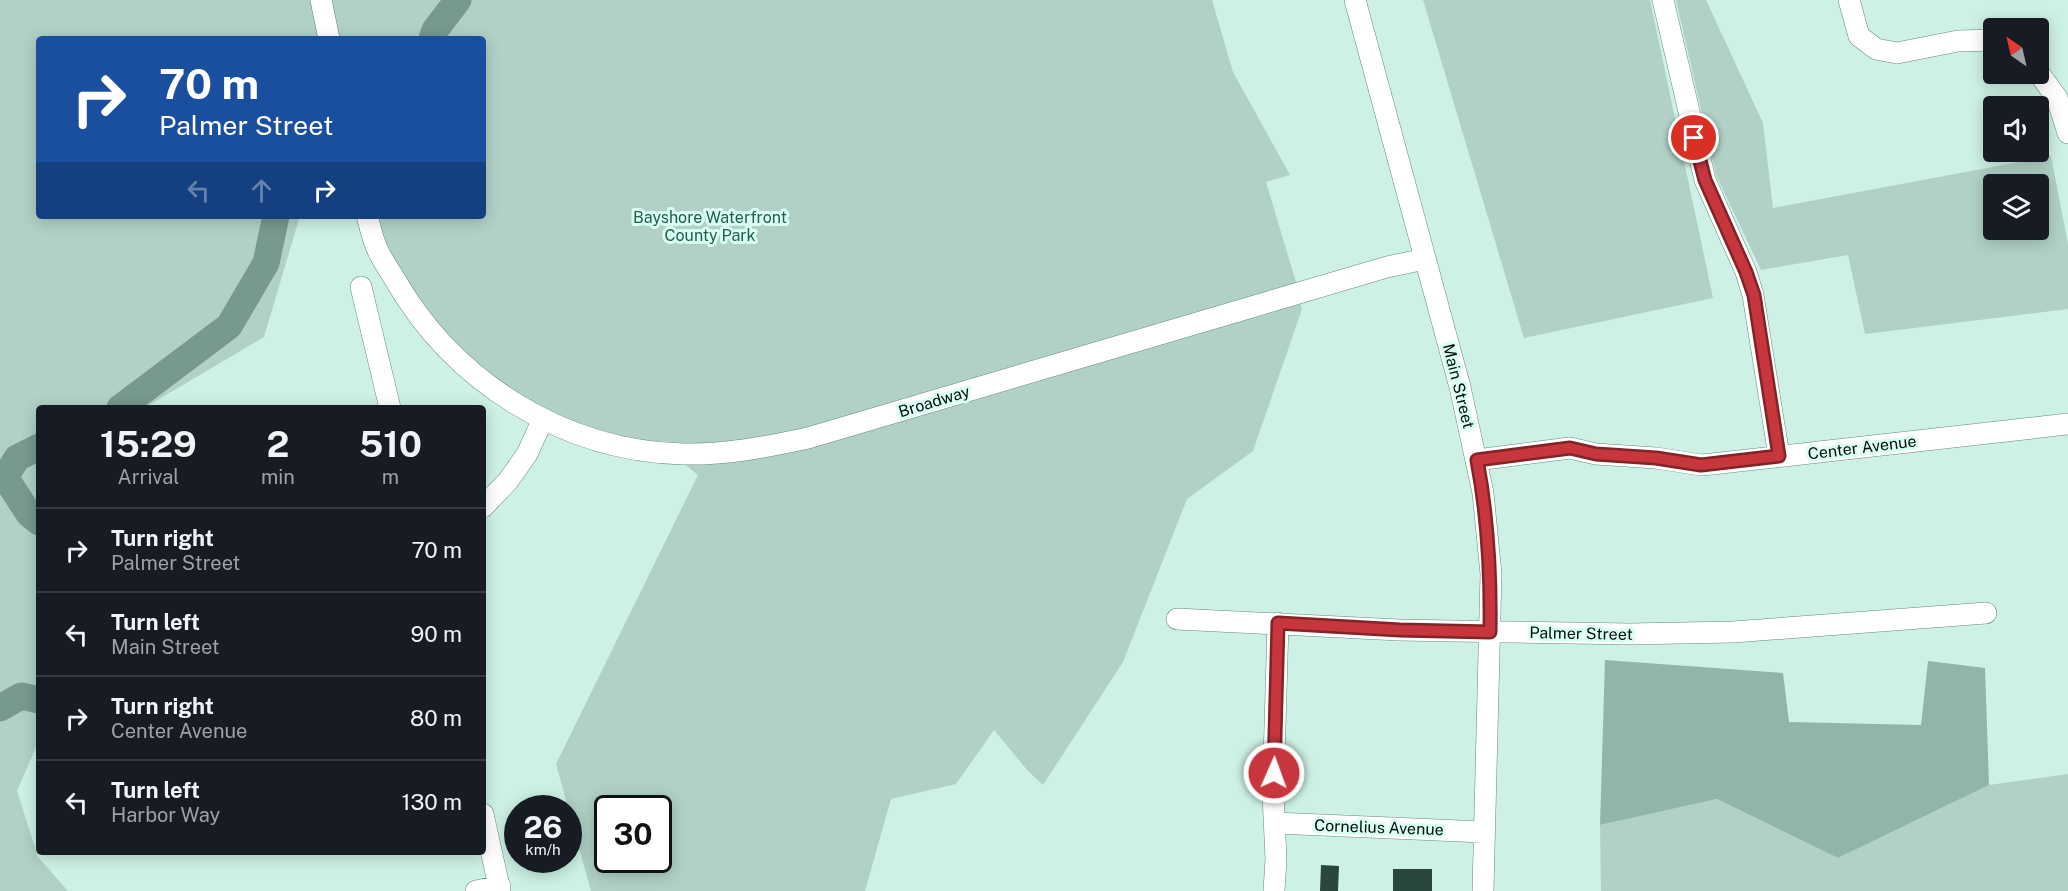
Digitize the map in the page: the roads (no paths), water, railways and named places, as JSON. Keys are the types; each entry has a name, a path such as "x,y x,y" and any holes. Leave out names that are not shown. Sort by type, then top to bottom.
{"street":[{"path":"321,0 328,36"},
{"name":"Main Street","path":"1355,0 1460,387 1477,460 1488,532 1491,574 1483,891"},
{"path":"1663,0 1705,180 1754,295 1779,456"},
{"path":"1849,0 1859,36 1876,49 1897,53 1958,41 1983,40"},
{"path":"2049,83 2063,97 2068,133"},
{"name":"Broadway","path":"368,219 376,247 411,307 456,359 494,390 543,419 591,438 626,448 681,454 723,454 765,448 820,435 1386,267 1425,259"},
{"path":"362,287 389,405"},
{"path":"486,504 508,481 527,454 543,419"},
{"name":"Center Avenue","path":"1477,460 1570,448 1596,454 1656,458 1701,465 2068,424"},
{"name":"Palmer Street","path":"1177,619 1400,630 1630,634 1733,632 1986,613"},
{"path":"1274,891 1276,859 1273,795 1278,623"},
{"name":"Cornelius Avenue","path":"1275,823 1484,832"},
{"path":"477,891 500,888 486,827"}],"waterway":[{"path":"433,36 458,0"},
{"path":"124,405 229,326 266,263 275,219"},
{"path":"36,448 17,458 5,477 29,514 36,520"},
{"path":"0,708 21,696 36,699"}],"park label":[{"name":"Bayshore Waterfront County Park","path":"710,226"}]}
